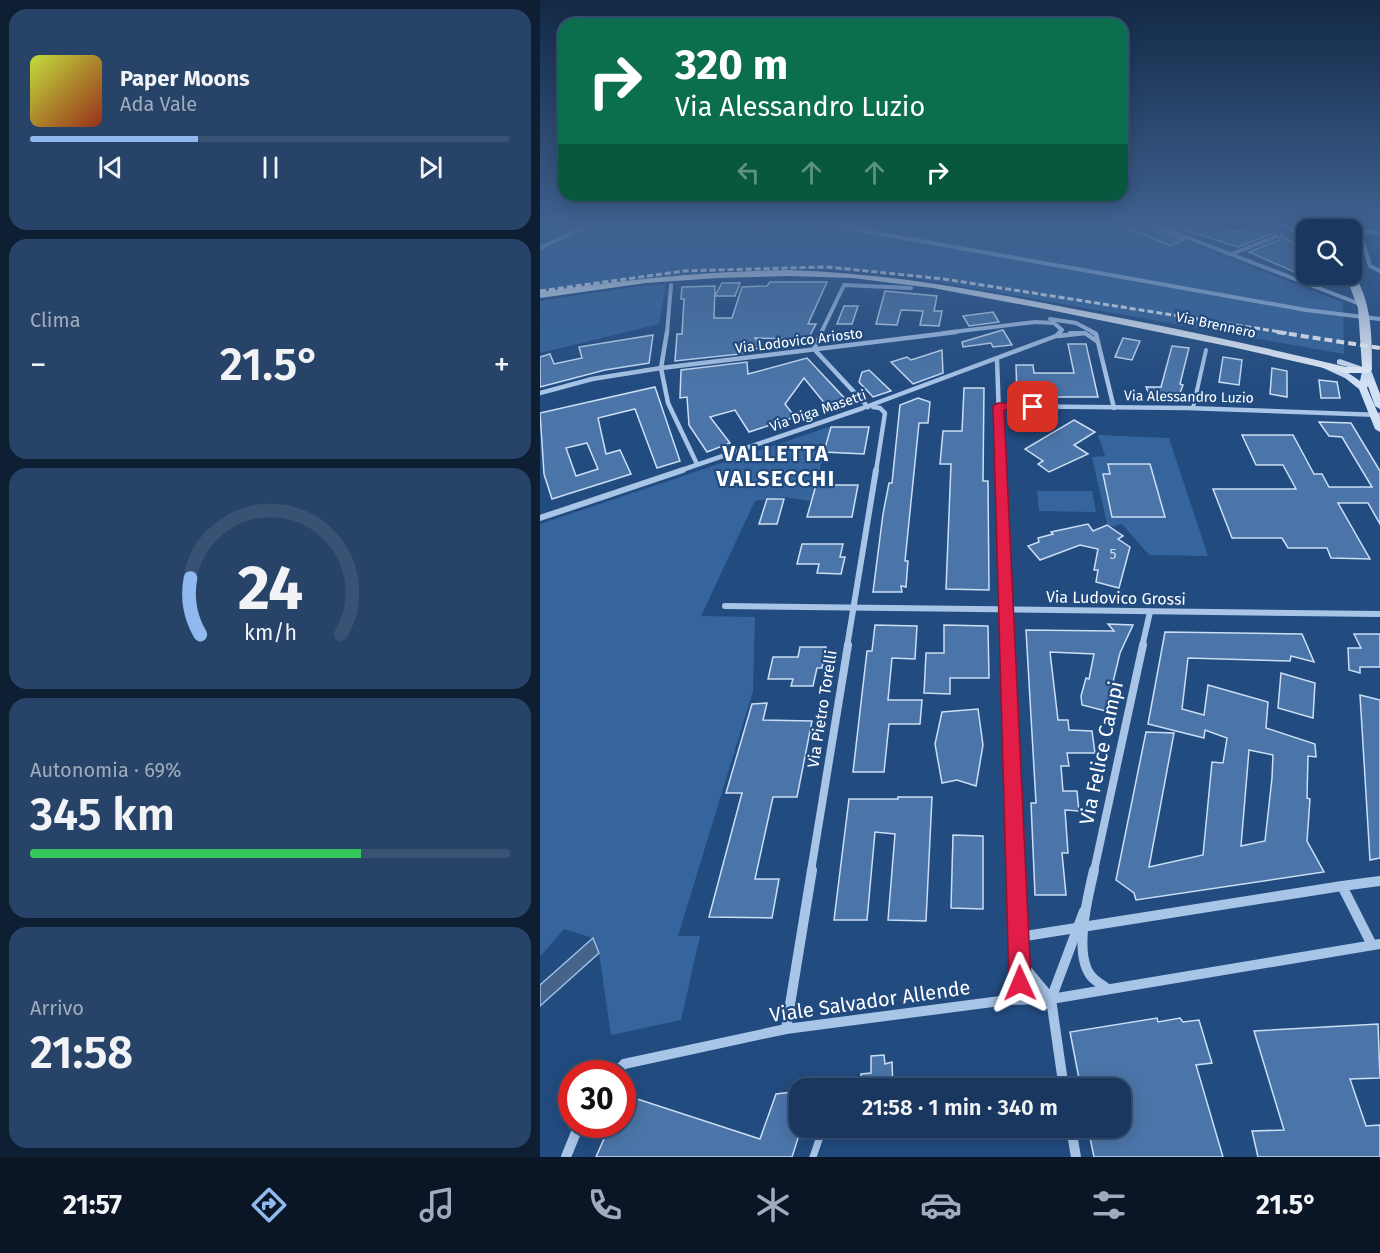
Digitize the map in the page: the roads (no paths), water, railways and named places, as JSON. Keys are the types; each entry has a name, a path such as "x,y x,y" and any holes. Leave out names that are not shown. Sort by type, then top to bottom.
{"main road":[{"name":"Via Brennero","path":"540,296 612,284 679,278"},
{"name":"Via Brennero","path":"881,278 916,282 1281,354 1346,370 1367,370"},
{"path":"1355,285 1364,318 1367,353 1367,370 1363,388 1380,429"},
{"name":"Via Brennero","path":"1340,362 1360,358 1367,353"},
{"name":"Via Brennero","path":"1281,354 1340,362 1367,370"},
{"name":"Via Brennero","path":"1281,354 1342,373 1363,388"},
{"path":"1367,370 1380,406"}],"street":[{"path":"1127,278 1294,308 1380,320"},
{"path":"1293,278 1360,304"},
{"path":"671,285 669,321 661,368 668,403 697,464"},
{"path":"868,407 814,349 844,285 911,288"},
{"path":"1035,322 1056,319 1076,323 1096,334 1114,408"},
{"name":"Via Lodovico Ariosto","path":"540,393 592,379 661,368 1035,322 1049,322 1061,327 1062,332 1056,336"},
{"name":"Via Diga Masetti","path":"540,518 868,407 1056,336 1083,333 1094,337 1099,345"},
{"path":"997,360 1020,962 1020,983 1008,1000"},
{"name":"Via Alessandro Luzio","path":"998,406 1193,408 1376,415"},
{"name":"Via Pietro Torelli","path":"786,1029 885,412 880,408 868,407"},
{"name":"Via Ludovico Grossi","path":"725,606 1380,614"},
{"name":"Via Felice Campi","path":"1051,999 1081,928 1150,612"},
{"path":"1019,937 1380,881"},
{"name":"Viale Salvador Allende","path":"636,1061 786,1029 1008,1000 1051,999 1376,944 1342,886"},
{"name":"Via Felice Campi","path":"1081,928 1082,957 1091,976 1106,988"},
{"path":"1020,962 1051,999 1062,1078"},
{"path":"566,1157 574,1138"},
{"path":"1073,1138 1076,1157"}],"lane":[{"path":"1193,408 1206,350"},
{"path":"813,1157 820,1138"}],"railway":[{"path":"540,291 634,278"},
{"path":"934,278 1287,333"},
{"path":"1277,332 1380,348"}],"district":[{"name":"VALLETTA VALSECCHI","path":"776,466"}]}
